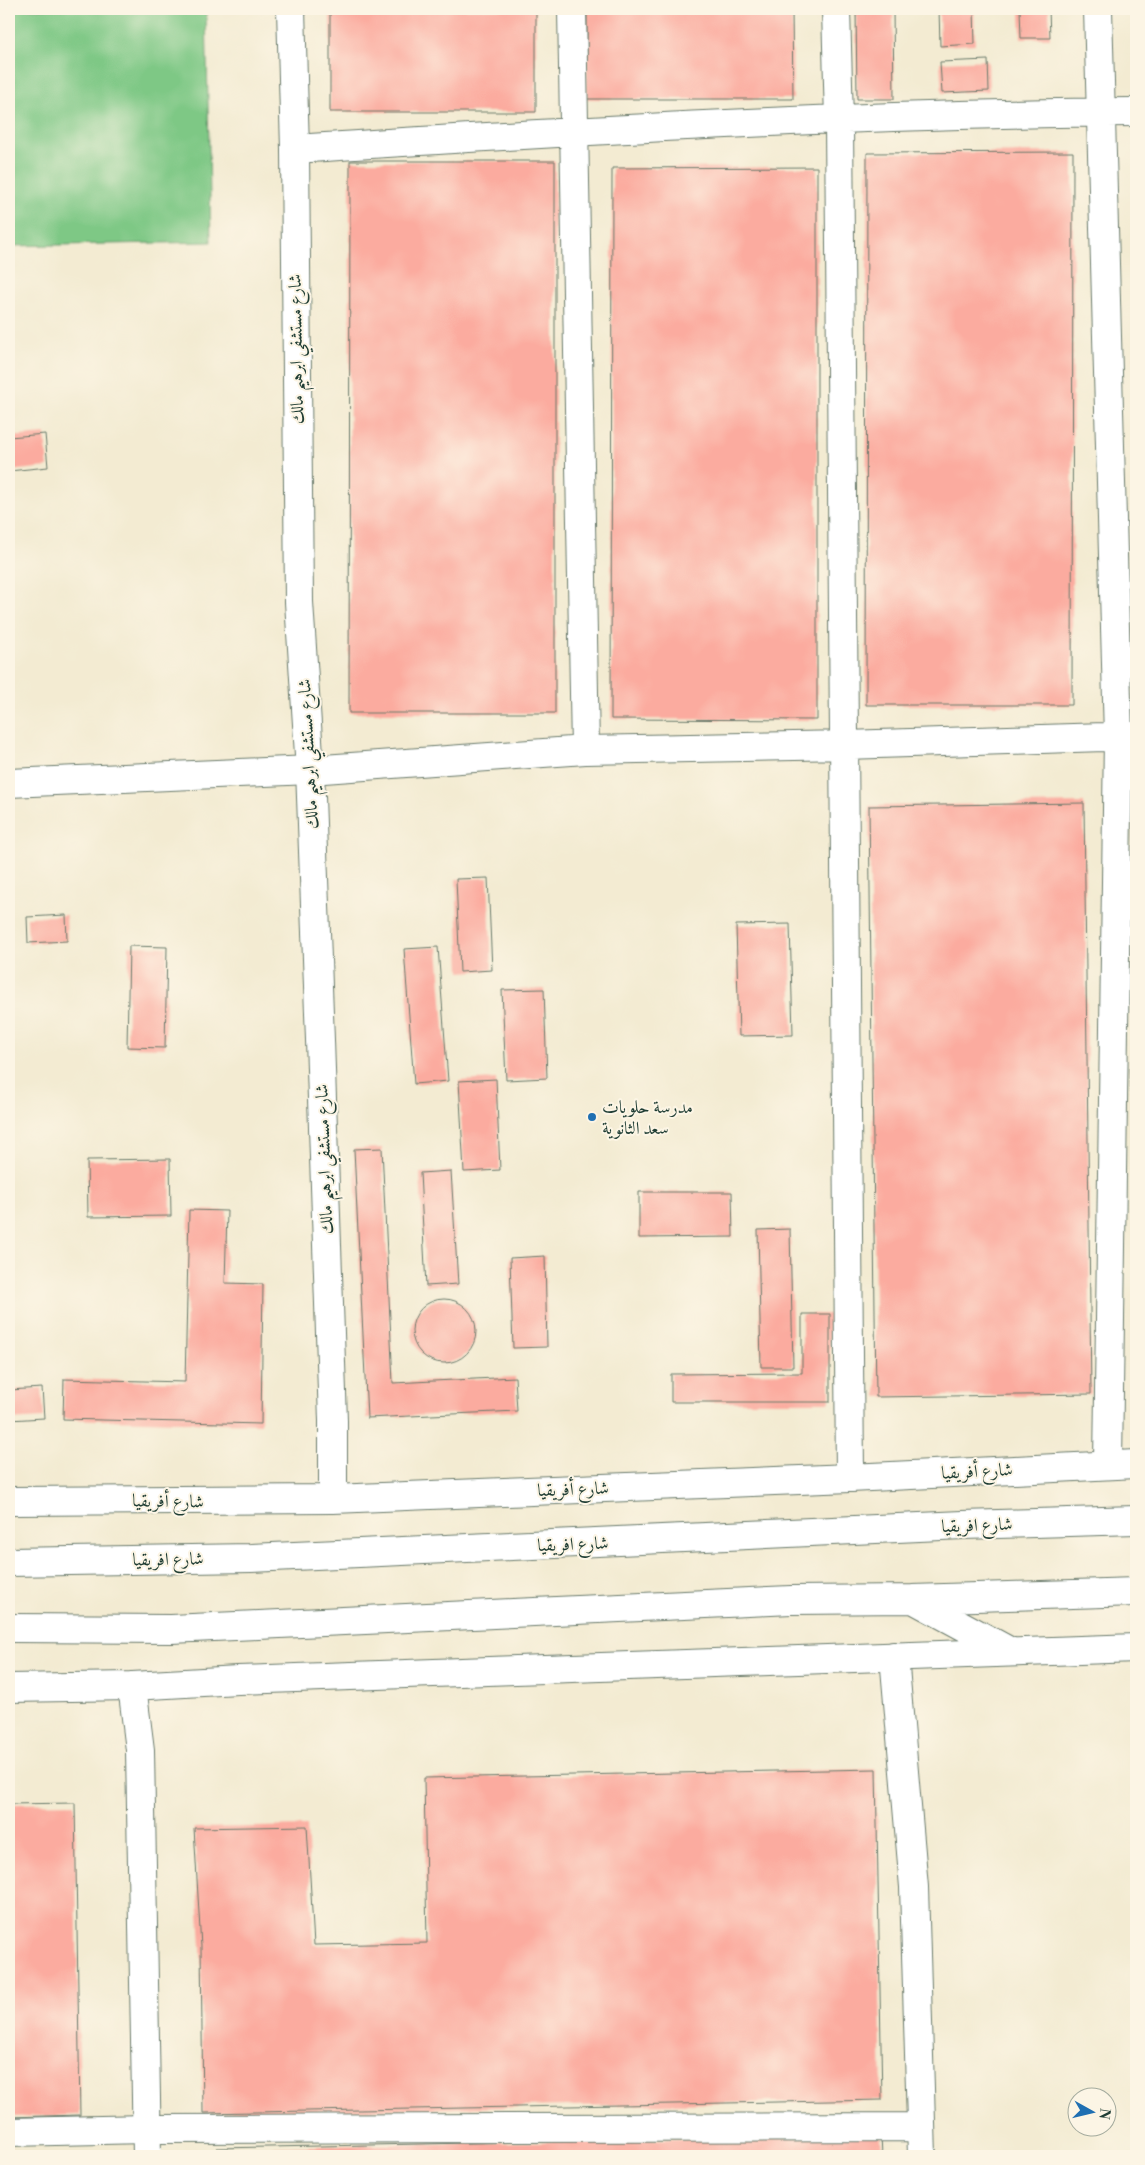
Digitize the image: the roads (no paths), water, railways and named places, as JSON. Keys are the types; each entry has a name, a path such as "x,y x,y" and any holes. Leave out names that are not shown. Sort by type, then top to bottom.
{"main road":[{"name":"شارع مستشفي ابرهيم مالك","path":"291,9 295,149 299,602 310,770 333,1420 333,1499"},
{"path":"572,9 585,750"},
{"path":"836,9 839,121 845,745 850,1478"},
{"path":"1098,9 1127,736 1108,1464"},
{"path":"295,149 574,132 839,121 1136,112"},
{"path":"9,783 310,770 585,750 845,745 1127,736"},
{"name":"شارع أفريقيا","path":"9,1502 333,1499 850,1478 1136,1464"},
{"name":"شارع افريقيا","path":"9,1562 251,1558 963,1525 1136,1520"},
{"path":"9,1628 171,1629 791,1600 912,1599 1136,1592"},
{"path":"912,1599 1011,1652"},
{"path":"9,1688 132,1686 1136,1648"},
{"path":"894,1656 914,1887 922,2156"},
{"path":"132,1686 140,1750 147,2156"},
{"path":"9,2132 147,2129 921,2127"}],"place":[{"name":"مدرسة حلويات سعد الثانوية","path":"592,1117"}]}
